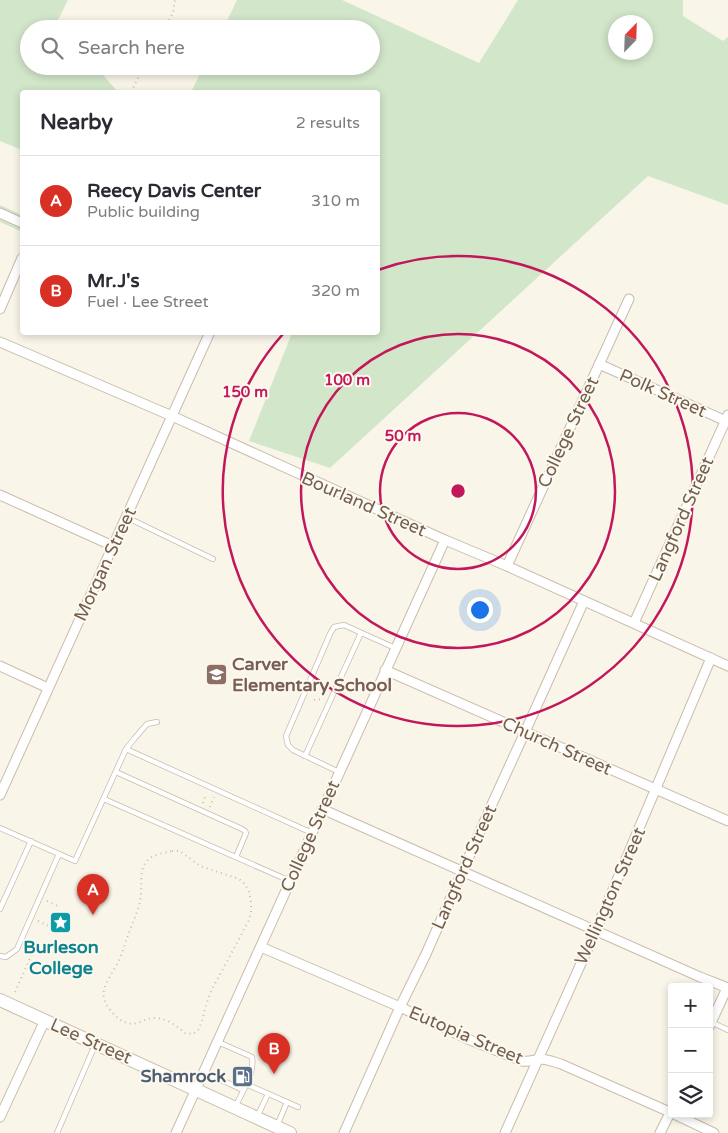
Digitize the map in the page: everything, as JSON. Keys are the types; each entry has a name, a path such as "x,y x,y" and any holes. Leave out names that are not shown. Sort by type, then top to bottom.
{"main road":[{"name":"Lee Street","path":"0,1000 290,1133"}],"street":[{"path":"0,212 20,222"},
{"path":"0,309 20,263"},
{"name":"College Street","path":"507,566 629,299"},
{"name":"Morgan Street","path":"0,795 209,335"},
{"name":"Bourland Street","path":"0,342 172,416 728,666"},
{"name":"Polk Street","path":"599,364 727,419"},
{"name":"Langford Street","path":"634,623 727,419"},
{"path":"0,495 113,546"},
{"name":"College Street","path":"176,1133 445,540"},
{"name":"Langford Street","path":"344,1133 584,601"},
{"name":"Wellington Street","path":"505,1133 596,930 711,658"},
{"path":"0,666 48,688"},
{"name":"Church Street","path":"385,670 728,821"},
{"path":"322,809 728,988 713,1019"},
{"name":"Eutopia Street","path":"261,947 400,1007 470,1040 522,1061 530,1062 545,1059 561,1064 668,1110"},
{"path":"0,1117 45,1020"},
{"path":"660,1133 669,1118"},
{"name":"Eutopia Street","path":"684,1118 714,1133"}],"lane":[{"path":"126,517 213,559"},
{"path":"339,772 293,750 288,744 286,736 330,634 334,628 344,625 395,648"},
{"path":"305,756 361,633"},
{"path":"0,828 75,861 126,749 146,724 157,722"},
{"path":"126,749 312,833"},
{"path":"116,772 245,831 245,837 236,857"},
{"path":"104,799 290,881"},
{"path":"0,910 31,841"},
{"path":"0,956 6,957 16,948 59,854"},
{"path":"713,1026 728,1030"},
{"path":"218,1042 252,1057 251,1072 235,1108"},
{"path":"57,1133 96,1043"},
{"path":"204,1072 243,1090"},
{"path":"246,1084 298,1107"},
{"path":"257,1118 268,1094"},
{"path":"277,1127 288,1102"}],"path":[{"path":"169,20 173,13 175,0"},
{"path":"132,90 140,75"},
{"path":"314,700 326,698"},
{"path":"202,803 206,794"},
{"path":"210,807 214,797"},
{"path":"172,851 180,851 200,866 239,879 245,884 249,892 251,912 249,920 212,988 199,1029 193,1034 184,1033 168,1021 155,1018 129,1024 120,1020 103,1000 104,988 117,965 137,912 143,868 146,861 153,856 172,851"},
{"path":"45,900 58,906"},
{"path":"36,920 49,926"},
{"path":"15,992 32,954"}],"green space":[{"path":"0,0 68,0 58,20 20,20 20,75 103,75 116,90 20,90 20,149 0,141"},
{"path":"237,0 342,0 479,63 518,0 683,0 683,16 723,41 728,37 728,205 648,176 330,468 249,441 291,335 380,335 380,90 192,90 200,75 380,75 380,20 227,20"},
{"path":"0,205 20,214 20,231 0,222"}],"place":[{"name":"Carver Elementary School","path":"216,674"},
{"name":"Reecy Davis Center","path":"93,915"},
{"name":"Burleson College","path":"61,922"},
{"name":"Mr.J's","path":"274,1074"},
{"name":"Shamrock","path":"242,1076"}]}
